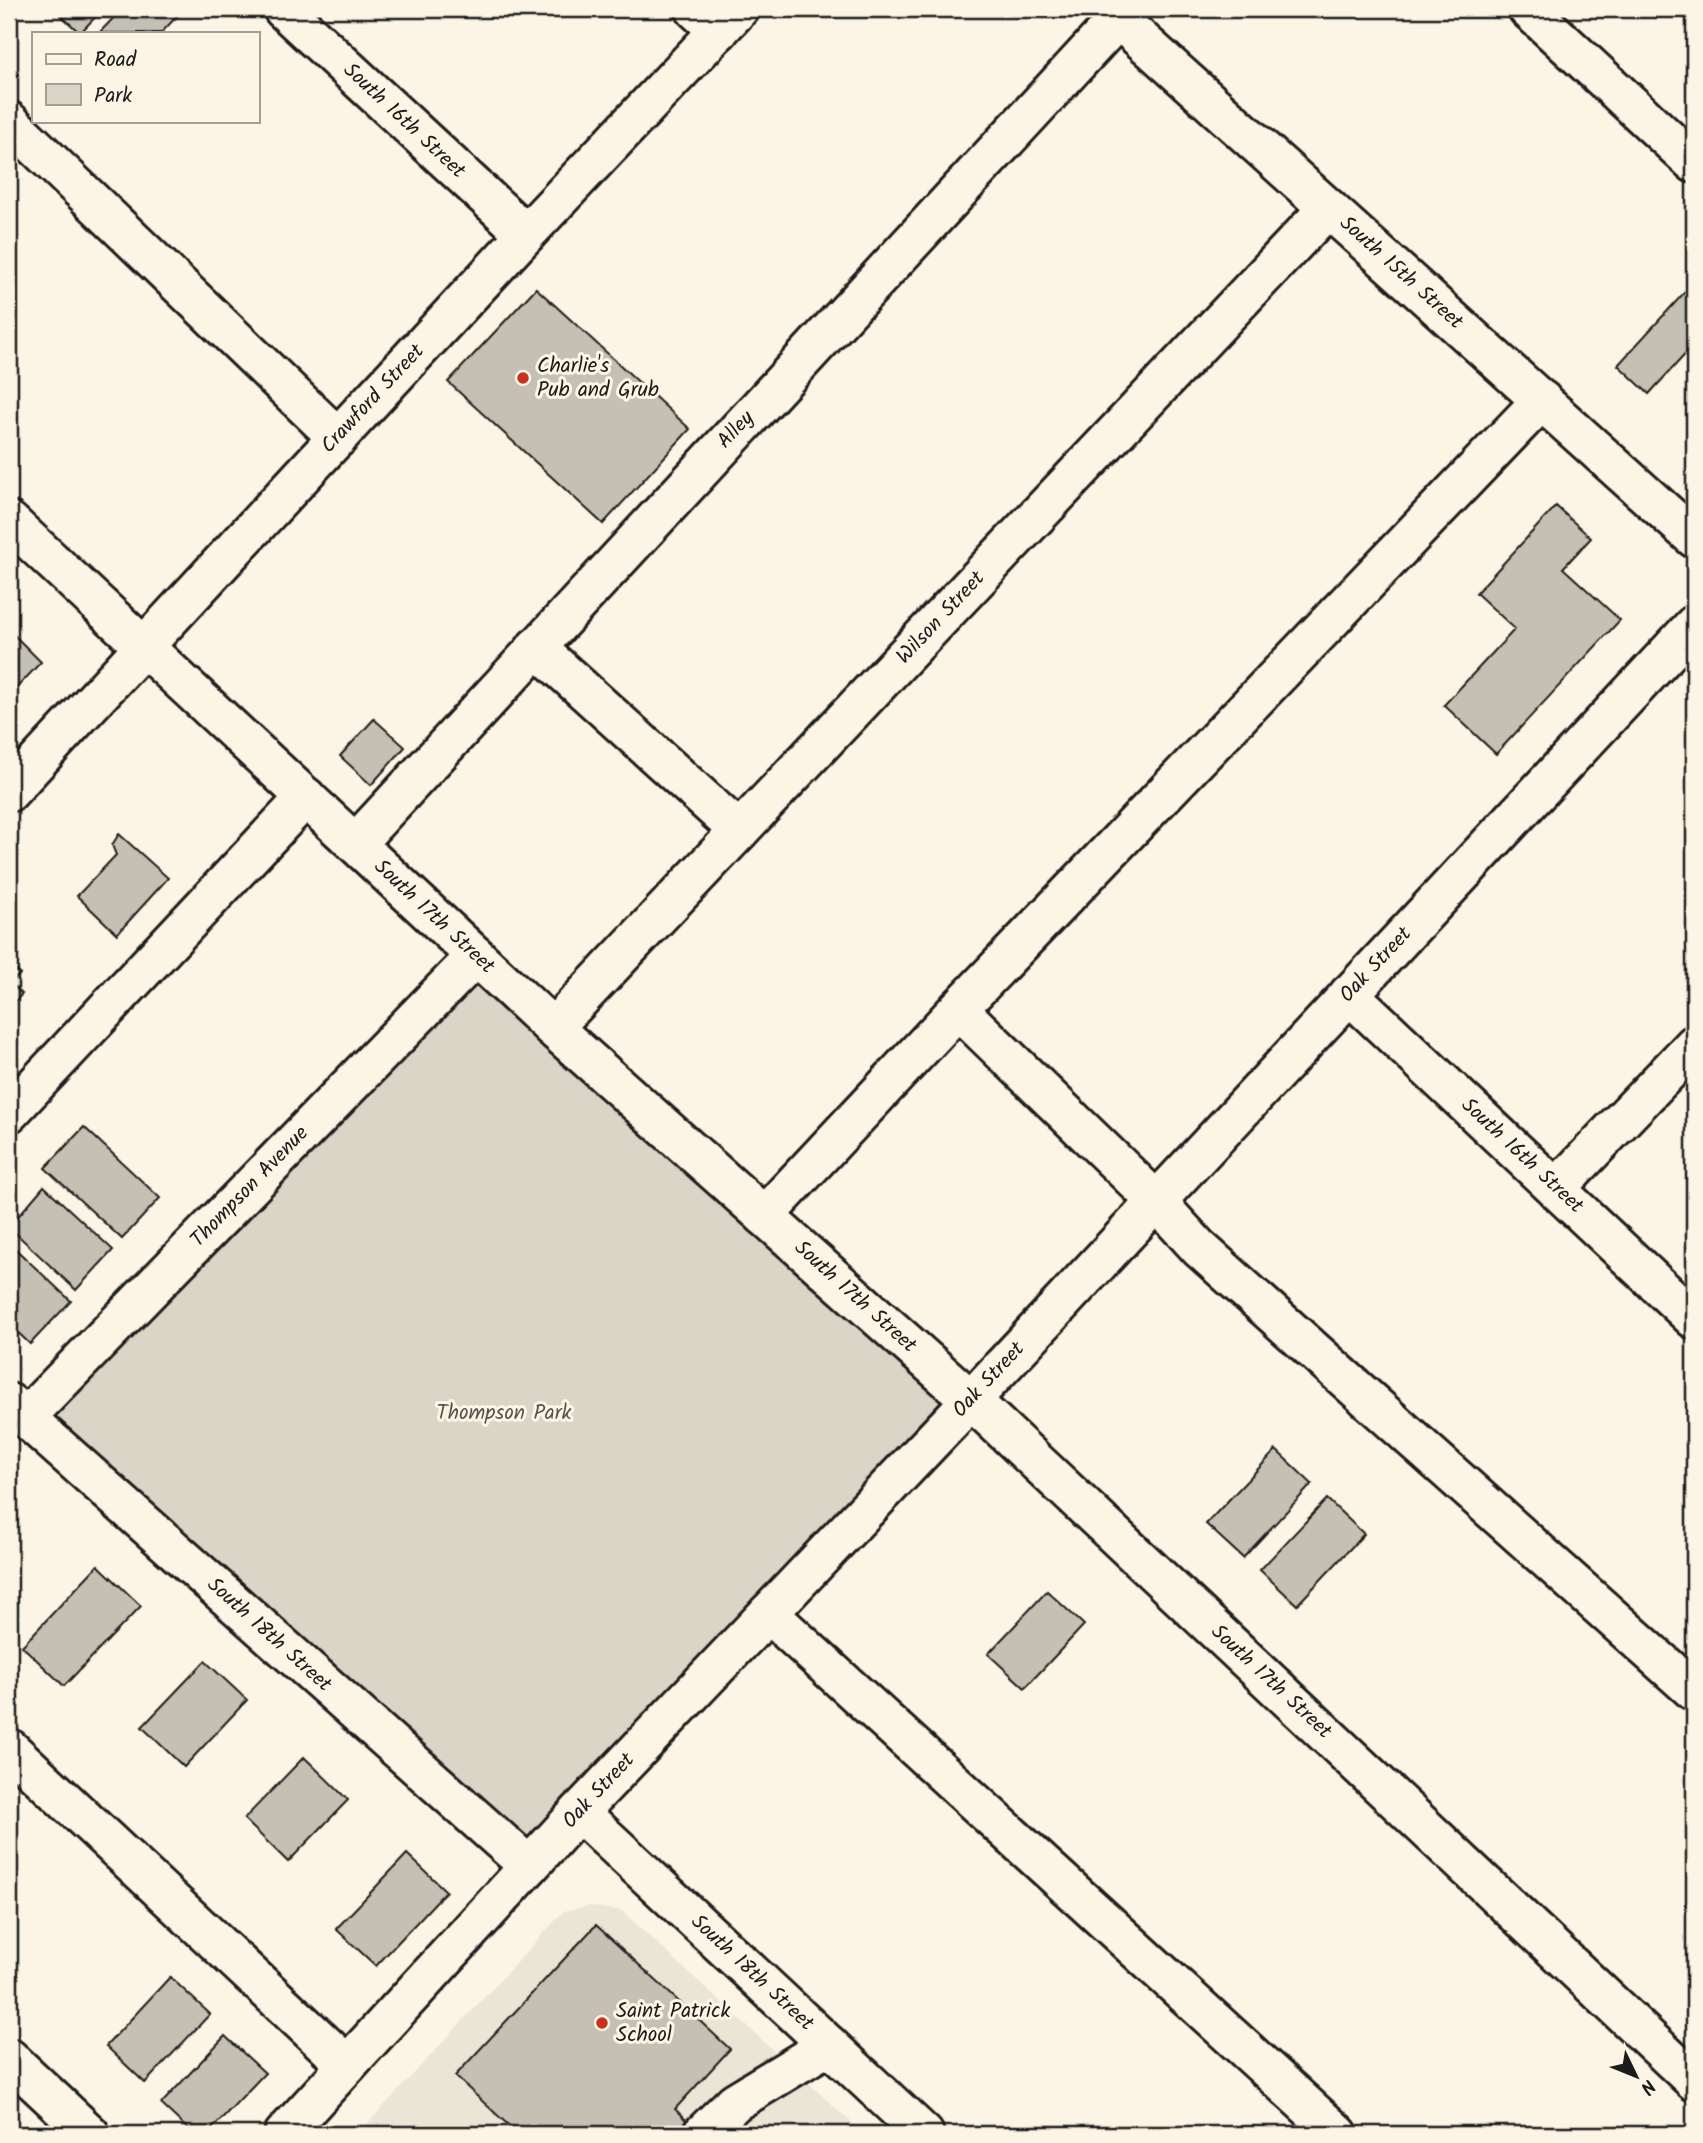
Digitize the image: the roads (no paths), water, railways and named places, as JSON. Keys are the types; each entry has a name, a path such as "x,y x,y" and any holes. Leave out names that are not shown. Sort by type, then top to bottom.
{"street":[{"name":"South 16th Street","path":"282,9 526,234"},
{"path":"1528,9 1694,163"},
{"name":"South 15th Street","path":"1113,14 1694,538"},
{"name":"Alley","path":"356,843 1113,14"},
{"name":"Crawford Street","path":"9,792 526,234 718,16"},
{"path":"9,121 338,438"},
{"name":"Wilson Street","path":"553,1028 1328,208"},
{"path":"764,1216 958,1009 1542,400"},
{"name":"South 17th Street","path":"9,521 553,1028 971,1400 1694,2081"},
{"name":"Oak Street","path":"284,2134 579,1812 971,1400 1694,625"},
{"path":"536,647 739,831"},
{"path":"9,1113 306,797"},
{"name":"Thompson Avenue","path":"17,1410 476,956"},
{"name":"South 16th Street","path":"1349,994 1694,1319"},
{"path":"958,1009 1156,1201 1199,1248 1694,1691"},
{"path":"1556,1189 1694,1045"},
{"name":"South 18th Street","path":"17,1410 529,1866"},
{"path":"768,1613 1338,2134"},
{"path":"9,1748 347,2065"},
{"name":"South 18th Street","path":"579,1812 924,2134"},
{"path":"702,2134 735,2102 829,2045"},
{"path":"9,2058 90,2134"}],"place":[{"name":"Charlie's Pub and Grub","path":"523,378"},
{"name":"Saint Patrick School","path":"602,2023"}],"park label":[{"name":"Thompson Park","path":"504,1413"}]}
